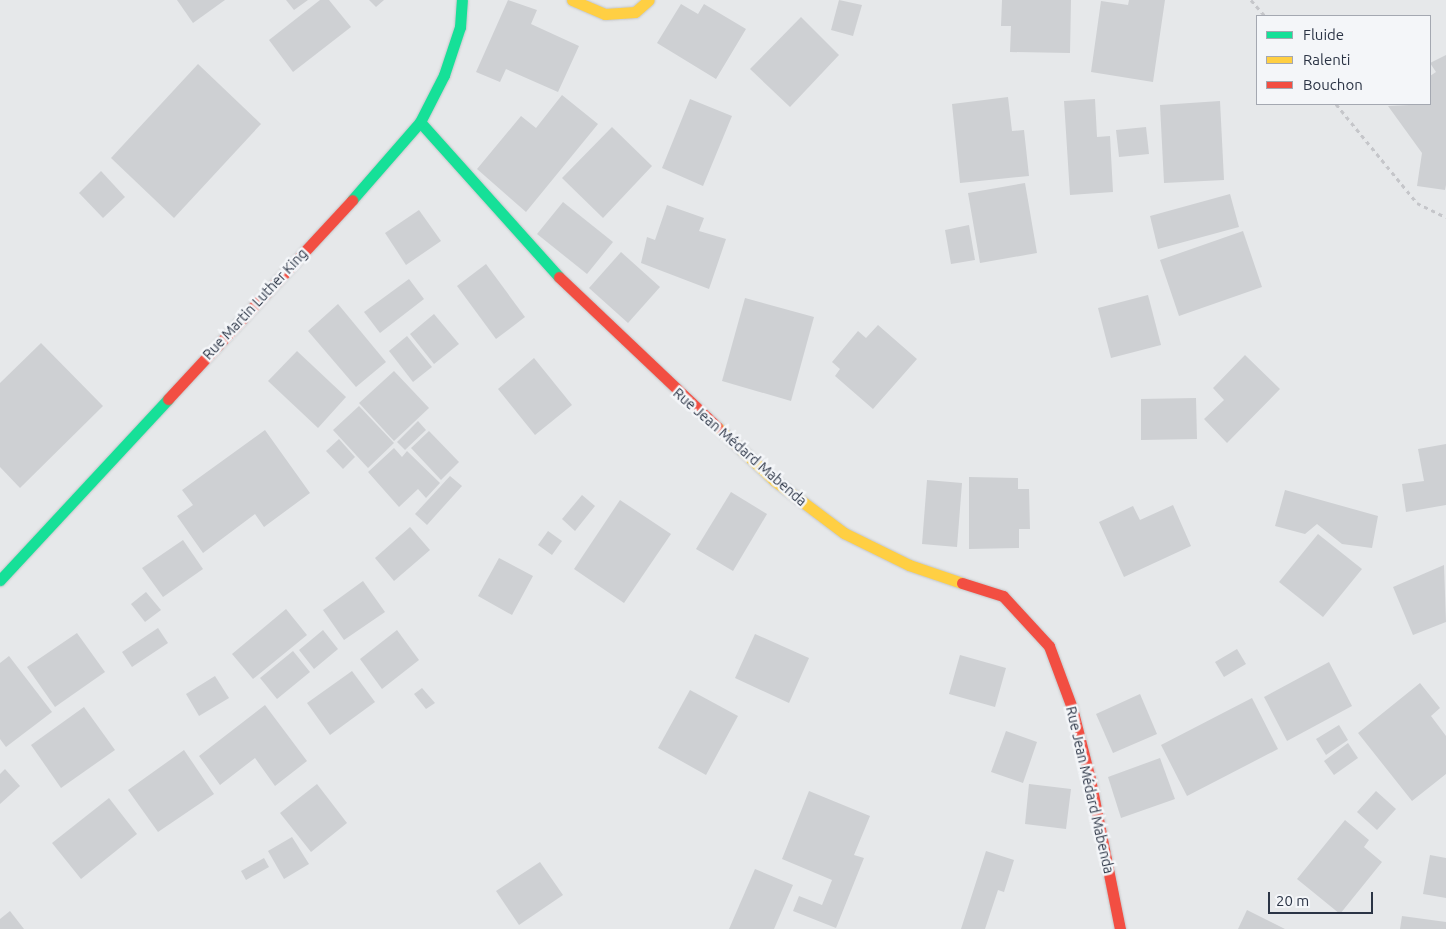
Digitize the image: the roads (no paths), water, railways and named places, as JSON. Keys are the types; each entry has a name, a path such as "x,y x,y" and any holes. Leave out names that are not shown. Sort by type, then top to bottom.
{"street":[{"name":"Rue Martin Luther King","path":"0,580 332,222 420,122 444,75 460,26 462,0"},
{"path":"572,0 605,14 635,12 649,0"},
{"name":"Rue Jean Médard Mabenda","path":"420,122 578,299 775,481 844,533 909,565 1003,596 1049,646 1072,708 1090,779 1120,929"}]}
